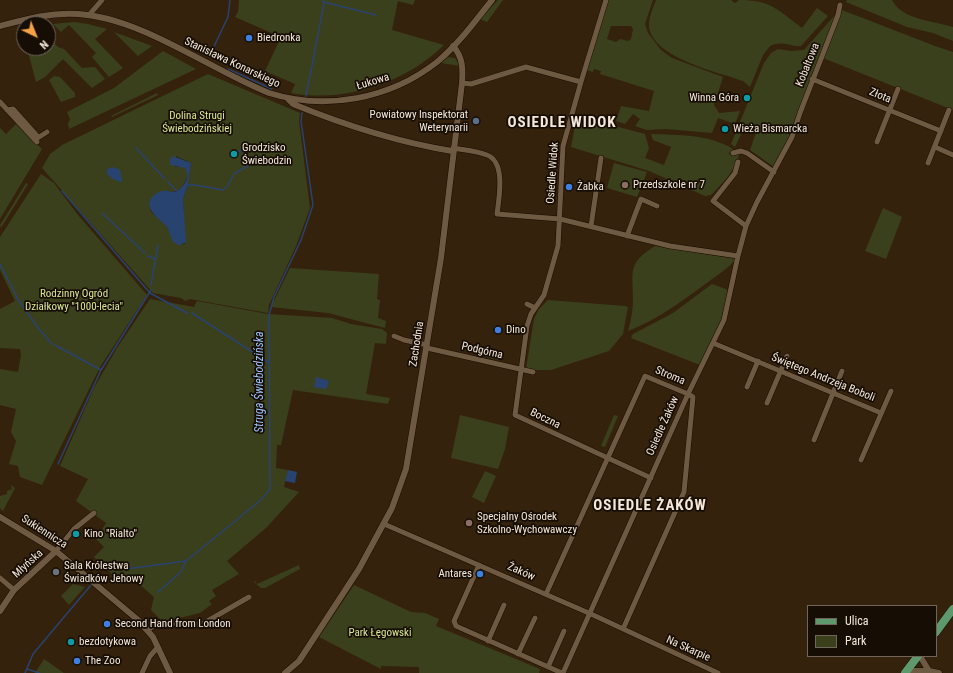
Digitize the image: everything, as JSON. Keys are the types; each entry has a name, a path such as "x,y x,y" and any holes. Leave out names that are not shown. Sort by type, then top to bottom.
{"main road":[{"path":"937,631 953,609"},
{"path":"906,672 918,657"}],"street":[{"path":"88,15 102,0"},
{"path":"453,46 492,0"},
{"name":"Osiedle Widok","path":"521,371 526,326 548,286 558,246 564,146 581,82 606,0"},
{"name":"Kobaltowa","path":"688,394 724,320 746,226 756,201 774,172 794,132 812,79 838,15 840,5"},
{"name":"Stanisława Konarskiego","path":"0,26 43,15 88,15 129,25 249,85 287,98 293,104 360,129 411,143 453,149"},
{"name":"Zachodnia","path":"285,673 299,661 359,570 384,524 400,489 406,469 444,242 453,149 462,84 462,63 457,50 453,46"},
{"name":"Łukowa","path":"287,98 328,102 349,100 380,93 424,71 453,46"},
{"path":"462,84 471,84 526,67 581,82"},
{"name":"Złota","path":"812,79 941,131"},
{"path":"877,142 898,89"},
{"path":"0,102 37,139 47,132"},
{"path":"928,163 949,110"},
{"path":"934,147 953,155"},
{"name":"Osiedle Widok","path":"453,149 488,155 493,159 497,166 500,178 497,214 560,219"},
{"path":"733,153 741,151 747,153 774,172"},
{"path":"591,226 602,158"},
{"path":"738,162 736,174 724,191 713,201 746,226"},
{"path":"627,236 641,200 657,206"},
{"path":"560,219 670,246 738,256"},
{"path":"527,304 535,308"},
{"name":"Podgórna","path":"394,336 521,371 533,372"},
{"name":"Świętego Andrzeja Boboli","path":"713,343 881,413"},
{"path":"767,403 787,356"},
{"name":"Świętego Andrzeja Boboli","path":"747,387 758,362"},
{"name":"Boczna","path":"521,371 515,415 607,459"},
{"path":"814,440 842,371"},
{"name":"Stroma","path":"607,459 645,376 688,394"},
{"path":"861,460 890,391"},
{"name":"Osiedle Żaków","path":"563,673 688,394 693,397 684,492 623,629"},
{"path":"546,594 607,459 651,478"},
{"path":"56,551 74,529 94,513"},
{"name":"Sukiennicza","path":"0,517 56,551 148,630 170,673"},
{"name":"Żaków","path":"384,524 546,594 650,642"},
{"name":"Młyńska","path":"0,612 14,590 56,551"},
{"path":"479,565 454,620 458,628 563,673"},
{"path":"0,578 14,590"},
{"path":"148,630 152,627 166,623 178,622 198,625 249,597"},
{"path":"488,641 504,605"},
{"path":"518,654 535,618"},
{"path":"548,667 564,631"},
{"name":"Na Skarpie","path":"650,642 718,673"},
{"path":"142,673 150,656 158,647"},
{"path":"920,657 928,672"},
{"path":"906,672 939,673"}],"green space":[{"path":"239,0 415,0 413,5 398,1 392,30 444,45 411,70 393,80 373,87 332,95 291,93 295,84 265,71 281,37 235,17 238,12"},
{"path":"498,0 503,0 487,22 480,19"},
{"path":"608,0 653,0 645,24 648,33 661,50 672,58 723,77 714,105 719,113 740,111 735,124 718,118 712,133 666,129 647,130 635,126 640,119 633,114 625,124 616,121 621,106 649,111 654,91 600,74 601,71 594,69 593,72 586,70","holes":["611,26 631,26 633,29 631,39 628,41 620,39 616,42 607,39"]},
{"path":"656,0 731,0 735,3 739,0 750,0 774,7 802,28 817,8 828,16 801,46 775,44 770,46 763,55 750,87 743,81 688,62 662,47 653,38 649,27 650,17"},
{"path":"847,0 892,0 897,7 911,16 953,27 953,41 933,33 907,27 846,2"},
{"path":"842,10 953,52 953,110 823,58"},
{"path":"835,15 786,144 774,167 750,150 757,130 746,124 735,147 731,144 764,63 771,53 778,49 791,51 804,50"},
{"path":"74,22 107,29 95,39 123,68 109,77 92,57 96,53 69,25 61,32 56,27 56,24"},
{"path":"114,32 152,46 138,56"},
{"path":"56,45 64,49 82,68 95,67 105,79 92,88 63,59 45,77 36,82 29,56 56,56"},
{"path":"163,51 196,69 69,129 68,124 70,119 67,112 114,88"},
{"path":"446,57 455,58 460,66 441,63"},
{"name":"Dolina Strugi Świebodzińskiej","path":"208,74 300,113 299,121 310,208 296,246 269,305 268,313 190,299 185,301 181,298 153,293 42,168 50,154 62,145","holes":["176,156 191,163 188,185 183,199 185,244 181,245 173,238 162,221 151,212 150,204 159,192 178,191 187,179 188,171 186,168 175,167"]},
{"path":"54,76 60,77 75,93 75,97 61,102 49,80"},
{"path":"157,93 158,95 112,117 111,116"},
{"path":"577,116 645,134 649,148 645,158 664,165 671,147 653,140 651,134 693,136 714,140 733,149 728,154 739,155 734,167 724,182 711,195 705,196 649,171 571,147"},
{"path":"16,124 42,149 0,219 0,128 6,134"},
{"path":"614,163 647,172 637,197 607,188"},
{"name":"Rodzinny Ogród Działkowy \"1000-lecia\"","path":"41,174 54,183 78,215 147,295 100,367 42,485 20,477 18,466 9,464 16,441 11,432 16,409 0,405 0,369 18,372 21,355 20,349 0,348 0,309 15,301 0,270 0,237"},
{"path":"26,183 28,184 1,228 0,225"},
{"path":"883,208 902,217 886,259 865,251"},
{"path":"655,246 736,259 721,273 673,307 640,326 628,331 633,307 634,268 640,258"},
{"path":"290,268 379,274 377,299 380,300 378,318 386,321 385,328 328,313 271,307"},
{"path":"712,284 731,291 726,321 700,365 631,338 633,334 673,313"},
{"path":"150,299 194,307 197,301 268,314 332,318 351,324 382,329 387,333 386,344 375,343 366,394 390,398 388,404 293,390 281,445 277,445 276,468 288,470 284,487 299,492 266,528 227,561 239,574 212,590 216,596 209,601 212,604 200,613 163,622 151,610 154,597 130,576 115,577 94,557 104,547 96,539 106,523 76,501 88,479 60,466 94,388 117,348"},
{"path":"548,300 628,307 623,334 609,351 551,370 526,369 534,319 539,309"},
{"path":"478,349 496,353 498,360 475,354"},
{"path":"460,415 509,427 505,449 498,469 451,458"},
{"path":"614,415 618,416 605,447 601,446"},
{"path":"485,471 496,476 484,503 472,497"},
{"path":"11,485 15,488 3,511 0,508 0,496 7,494 7,491 12,489"},
{"path":"299,565 300,569 265,588 261,588 254,582 255,581 257,584"},
{"path":"73,584 85,587 69,605 61,596"},
{"name":"Park Łęgowski","path":"354,585 411,612 425,613 439,619 436,626 540,669 539,673 419,673 419,667 381,666 381,669 319,637"},
{"path":"44,659 64,673 35,673"}],"water":[{"path":"173,156 191,163 188,185 183,199 186,242 181,245 174,242 165,225 154,215 150,206 152,197 157,193 162,191 178,191 186,180 187,171 185,168 170,165 170,159"},
{"path":"113,167 120,170 122,181 120,182 113,179 107,174 107,169"},
{"path":"316,377 329,381 326,389 314,387"},
{"path":"288,470 297,472 295,483 285,481"}],"waterway":[{"path":"209,57 228,17 230,0"},
{"name":"Struga Świebodzińska","path":"306,96 324,4 323,0"},
{"path":"324,2 376,15"},
{"path":"228,69 272,89"},
{"name":"Struga Świebodzińska","path":"126,569 186,561 261,500 270,489 269,315 274,297 301,240 313,205 301,121 302,113"},
{"path":"136,148 165,179"},
{"path":"238,152 241,150 245,152"},
{"path":"234,174 249,165 250,160 246,153"},
{"path":"195,185 223,190 227,187 233,176"},
{"path":"168,182 177,191"},
{"path":"188,185 195,185"},
{"path":"62,191 150,293 187,313"},
{"path":"102,213 145,253"},
{"path":"151,285 158,245"},
{"path":"148,256 155,259"},
{"path":"0,264 19,301 52,344"},
{"path":"55,345 101,370 151,290"},
{"path":"192,313 268,362"},
{"path":"58,464 101,370"},
{"path":"158,592 181,572 186,561"},
{"name":"Struga Świebodzińska","path":"25,673 33,654 91,585"},
{"path":"27,669 39,673"}],"place":[{"name":"Biedronka","path":"249,38"},
{"name":"Winna Góra","path":"747,98"},
{"name":"Powiatowy Inspektorat Weterynarii","path":"476,121"},
{"name":"Wieża Bismarcka","path":"725,129"},
{"name":"Grodzisko Świebodzin","path":"234,154"},
{"name":"Przedszkole nr 7","path":"625,185"},
{"name":"Żabka","path":"569,187"},
{"name":"Dino","path":"498,330"},
{"name":"Specjalny Ośrodek Szkolno-Wychowawczy","path":"469,523"},
{"name":"Kino \"Rialto\"","path":"76,534"},
{"name":"Sala Królestwa Świadków Jehowy","path":"56,572"},
{"name":"Antares","path":"480,574"},
{"name":"Second Hand from London","path":"107,624"},
{"name":"bezdotykowa","path":"71,642"},
{"name":"The Zoo","path":"77,661"}],"district":[{"name":"OSIEDLE WIDOK","path":"562,123"},
{"name":"OSIEDLE ŻAKÓW","path":"650,506"}]}
